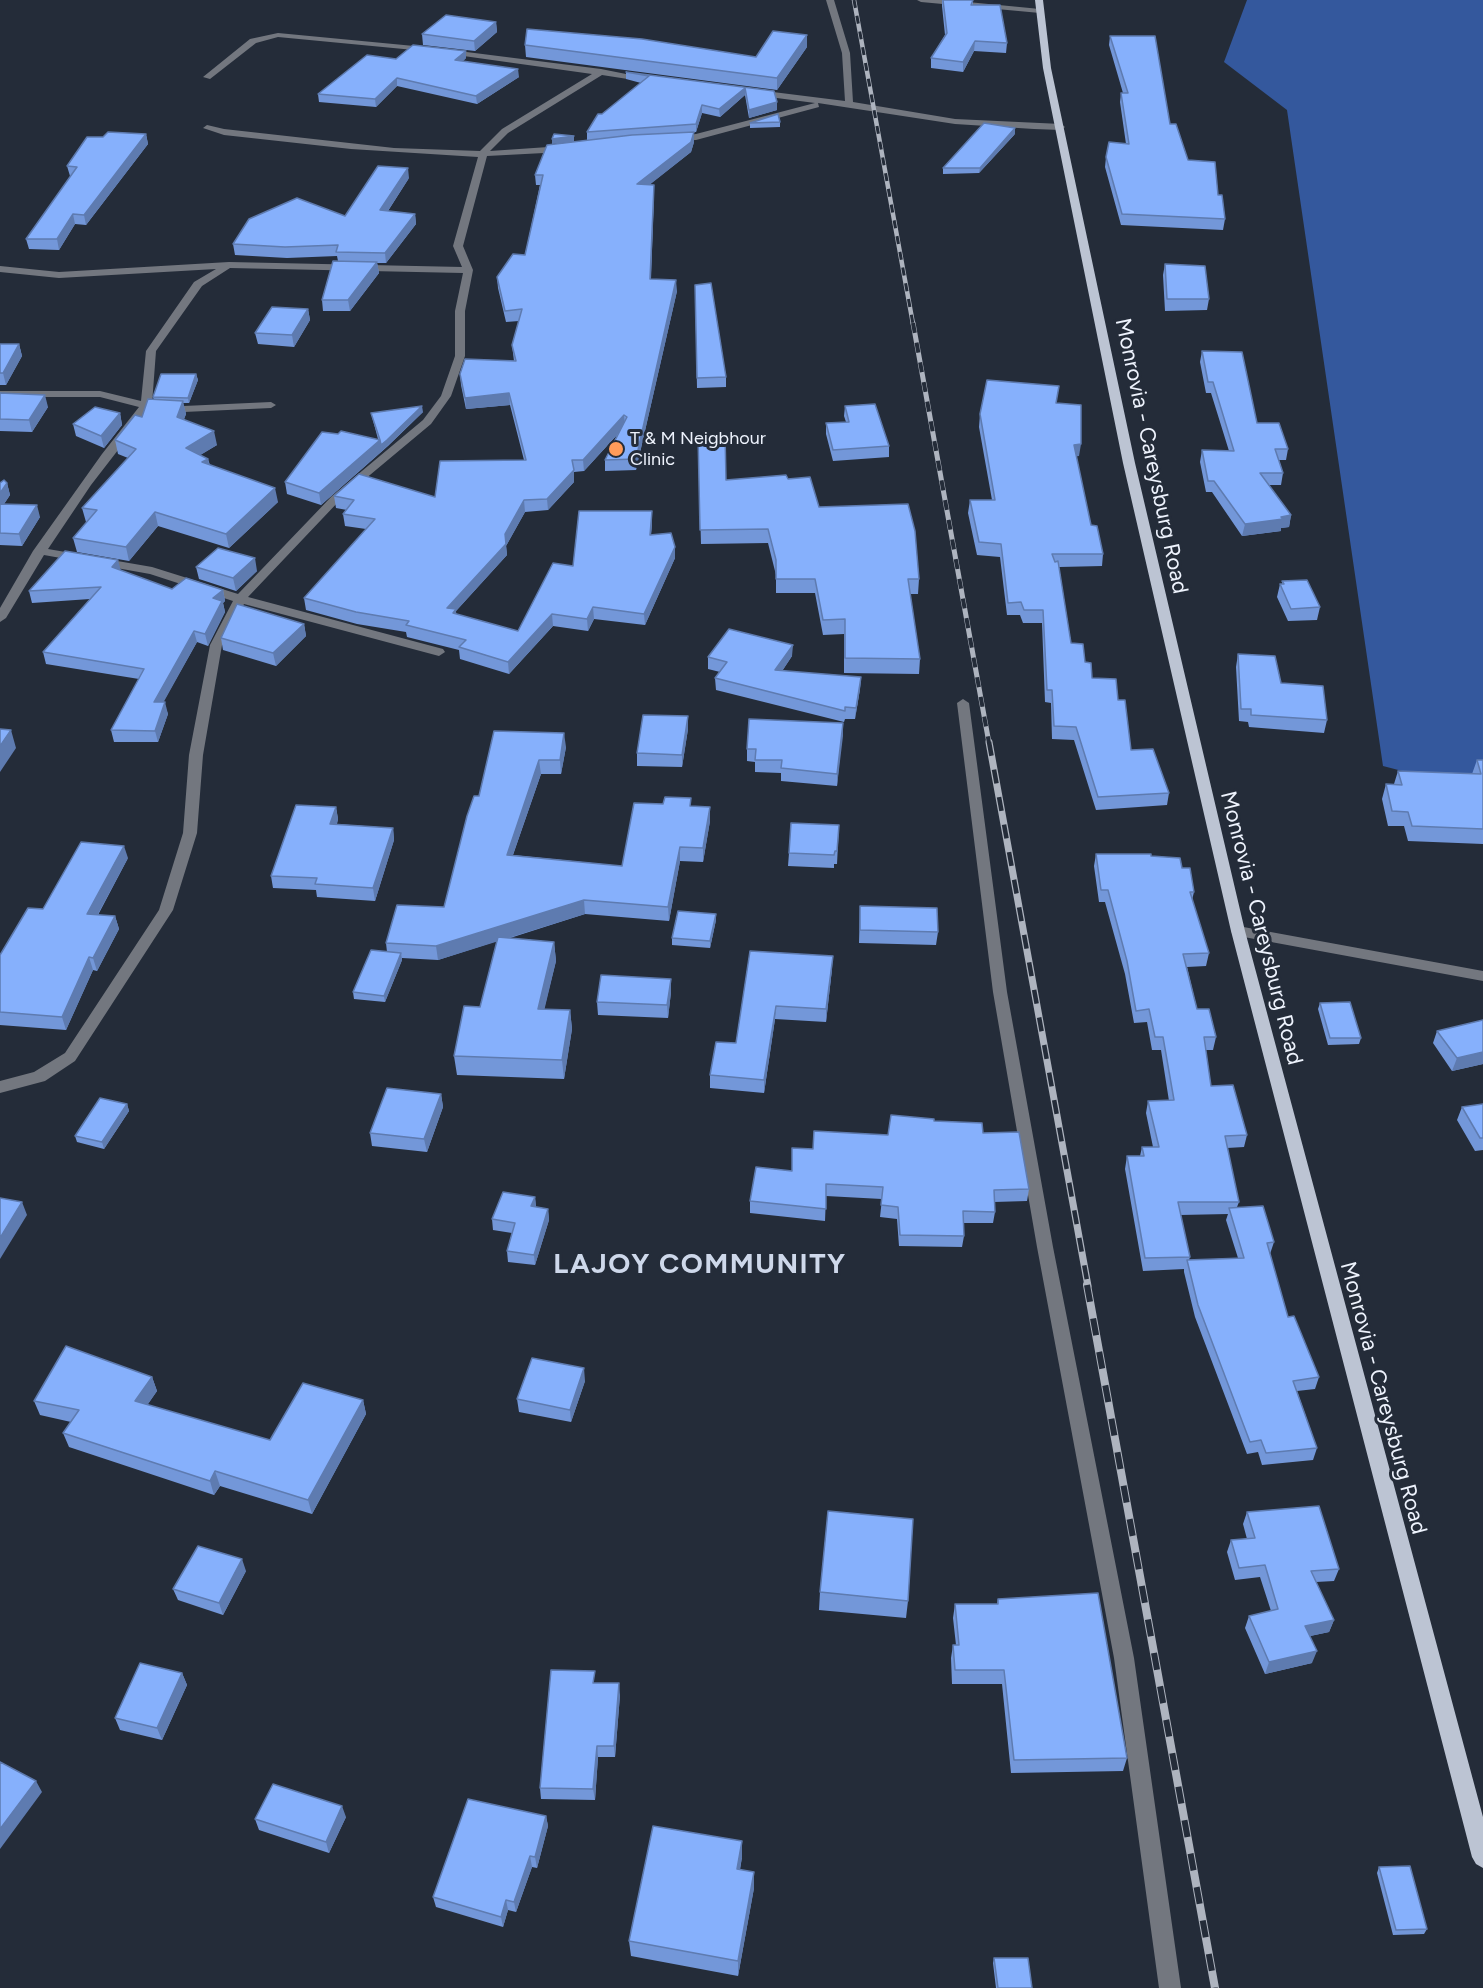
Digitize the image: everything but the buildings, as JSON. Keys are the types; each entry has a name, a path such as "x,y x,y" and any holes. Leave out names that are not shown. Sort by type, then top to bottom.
{"main road":[{"name":"Monrovia - Careysburg Road","path":"1039,5 1047,68 1129,464 1238,931 1483,1857"}],"street":[{"path":"830,0 846,53 849,104"},
{"path":"921,0 1039,5"},
{"path":"207,78 253,41 278,35 435,50 658,80"},
{"path":"0,1087 39,1077 70,1057 166,910 190,832 196,755 216,645 240,598 336,498 427,422 446,396 460,356 460,311 468,270 458,246 483,153 505,131 601,72"},
{"path":"749,92 849,104 892,114 976,125 1061,127"},
{"path":"662,140 696,137 812,105 849,104"},
{"path":"207,128 224,132 432,153 517,154 573,147"},
{"path":"0,269 59,275 229,265 468,270"},
{"path":"0,618 39,551 56,532 104,457 146,406 151,351 198,284 229,265"},
{"path":"0,394 99,394 162,410 271,405"},
{"path":"39,551 152,572 440,652"},
{"path":"963,703 1000,992 1045,1247 1124,1658 1170,1988"},
{"path":"1238,931 1483,976"}],"shaded area":[{"path":"1247,0 1483,0 1483,792 1383,766 1287,110 1224,62"}],"railway":[{"path":"854,0 913,324"},
{"path":"913,323 989,743"},
{"path":"989,742 1088,1286"},
{"path":"1087,1285 1215,1988"}],"place":[{"name":"T & M Neigbhour Clinic","path":"616,449"}],"district":[{"name":"LAJOY COMMUNITY","path":"700,1265"}]}
